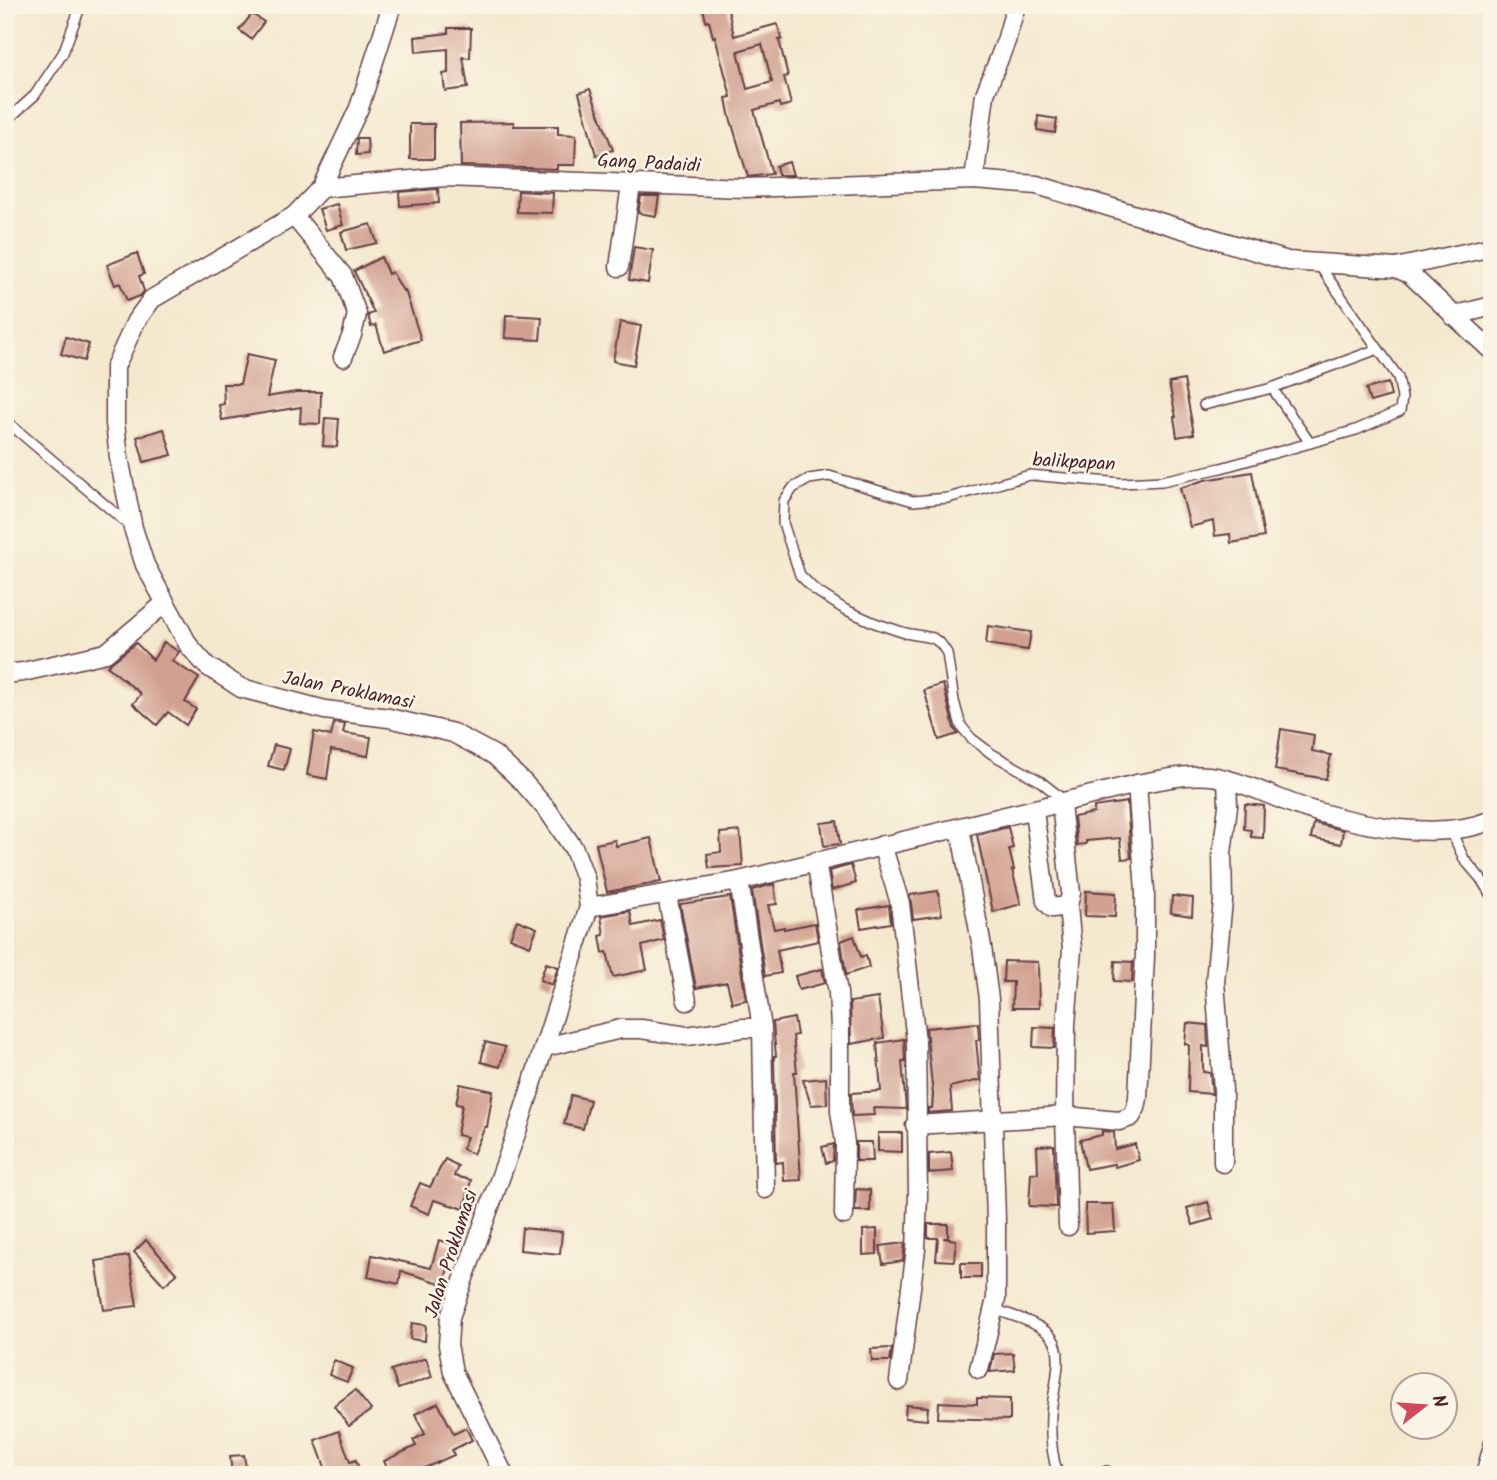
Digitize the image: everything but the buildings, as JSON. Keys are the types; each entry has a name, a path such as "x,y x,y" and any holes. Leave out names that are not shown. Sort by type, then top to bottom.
{"street":[{"name":"Jalan Proklamasi","path":"392,5 359,108 321,188 293,216 152,299 136,321 115,367 115,423 119,458 145,565 189,646 207,666 241,688 312,707 389,718 453,733 494,755 523,782 549,812 574,849 585,878 589,907 517,1131 450,1317 448,1345 453,1372 504,1475"},
{"path":"974,180 985,94 1006,41 1016,5"},
{"name":"Gang Padaidi","path":"321,188 445,177 745,188 974,180 1037,185 1288,261 1396,268"},
{"path":"619,267 631,185"},
{"path":"293,216 343,276 357,314 343,357"},
{"path":"1396,268 1492,247"},
{"path":"1396,268 1410,274 1492,351"},
{"path":"1454,316 1492,306"},
{"path":"5,674 23,673 106,653 165,603"},
{"path":"589,907 739,881 1137,784 1176,777 1214,776 1277,796 1316,812 1371,824 1451,831 1492,820"},
{"path":"1223,1163 1223,1090 1215,981 1223,901 1222,853 1228,806 1227,780"},
{"path":"915,1125 1065,1115 1119,1121 1131,1117 1136,1108 1145,956 1145,891 1137,784"},
{"path":"1064,803 1072,949 1066,1025 1065,1115 1069,1226"},
{"path":"1034,811 1046,901 1052,908 1068,906"},
{"path":"960,828 989,999 996,1299 979,1369"},
{"path":"882,845 900,903 916,1041 916,1249 900,1381"},
{"path":"816,861 838,993 840,1111 845,1143 844,1215"},
{"path":"739,881 762,1028 765,1188"},
{"path":"667,895 687,1001"},
{"path":"545,1047 621,1029 641,1029 687,1036 762,1028"}],"lane":[{"path":"5,122 35,95 63,53 81,5"},
{"name":"balikpapan","path":"1064,803 1040,781 992,754 971,738 961,726 954,701 947,653 941,644 933,638 875,624 844,609 815,590 800,575 783,523 784,501 793,488 809,479 829,476 913,501 948,498 1030,475 1122,484 1162,481 1221,468 1356,430 1400,411 1402,398 1398,377 1319,264"},
{"path":"1204,405 1272,388 1378,349"},
{"path":"1272,388 1310,443"},
{"path":"5,420 134,528"},
{"path":"1451,831 1464,859 1492,897"},
{"path":"994,1309 1045,1331 1053,1339 1058,1352 1051,1414 1052,1443 1058,1475"},
{"path":"1480,1475 1492,1434"},
{"path":"1096,1475 1107,1471 1116,1475"}]}
